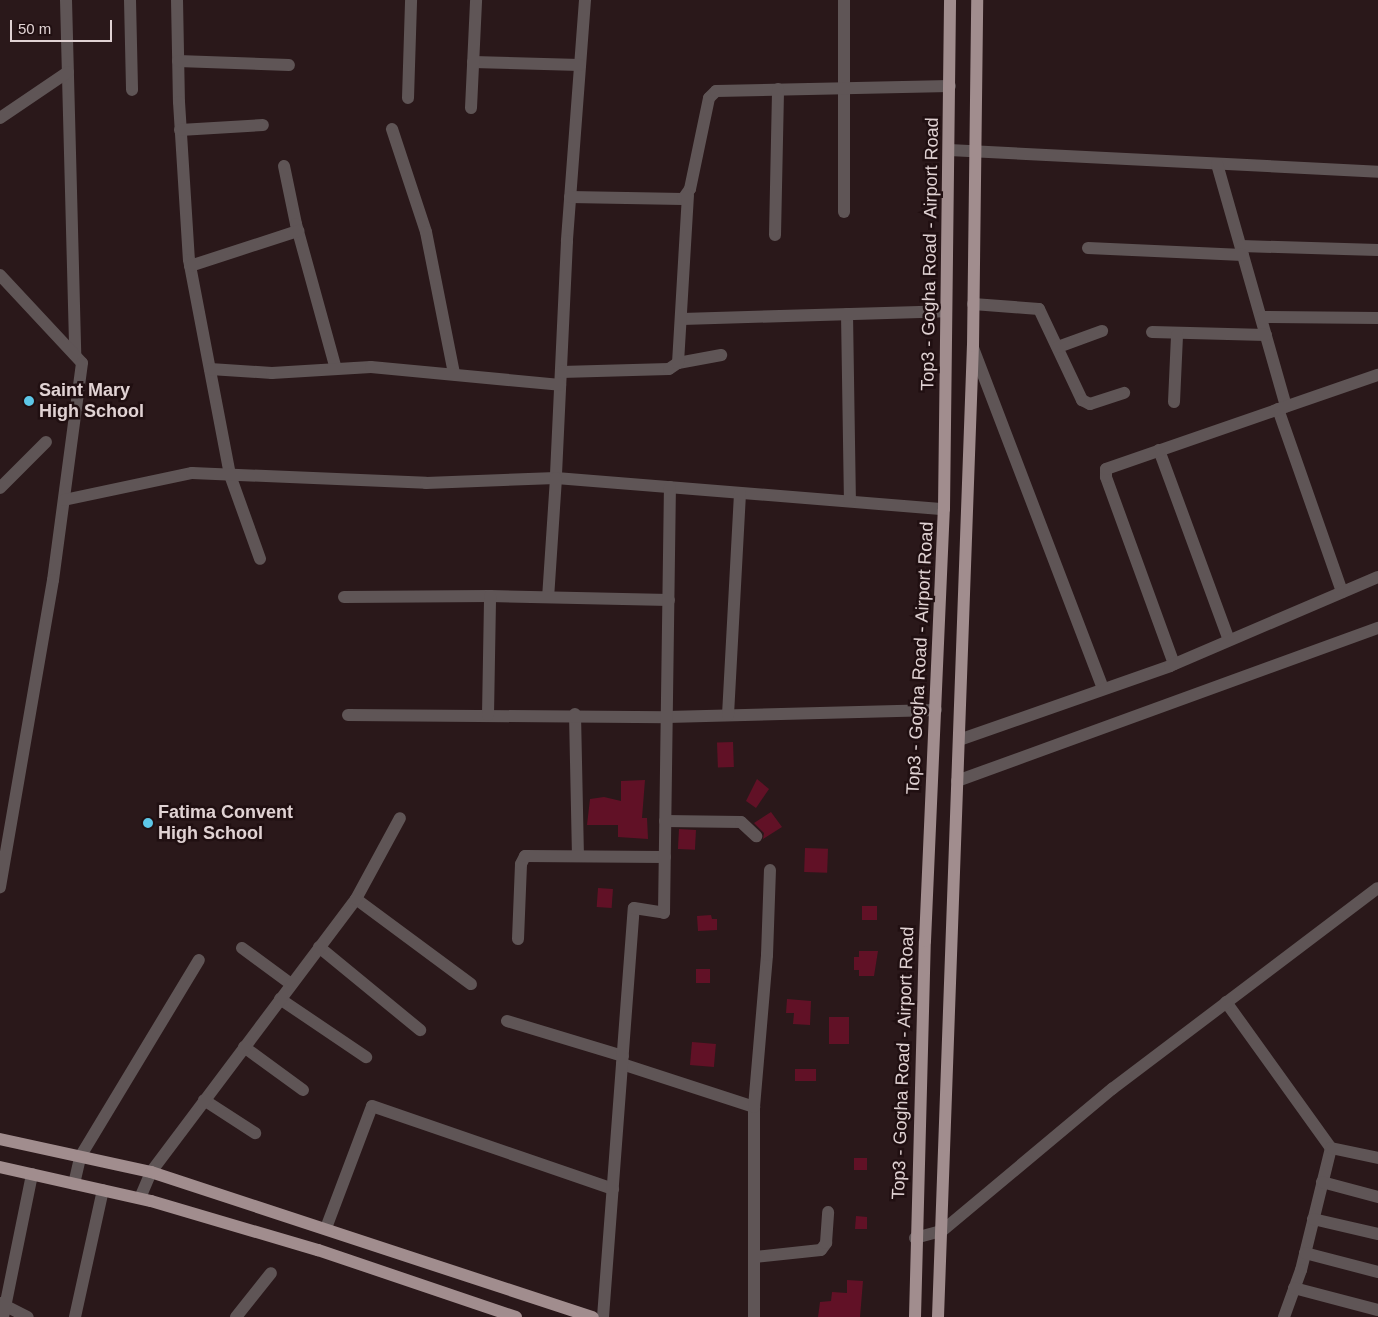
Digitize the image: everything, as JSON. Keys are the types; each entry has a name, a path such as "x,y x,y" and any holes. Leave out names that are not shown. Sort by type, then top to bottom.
{"main road":[{"name":"Top3 - Gogha Road - Airport Road","path":"915,1317 915,1238 944,509 950,0"},
{"path":"938,1317 972,346 977,0"},
{"path":"0,1139 151,1172 593,1317"},
{"path":"0,1167 140,1198 318,1250 514,1317"}],"street":[{"path":"66,0 75,355"},
{"path":"130,0 132,90"},
{"path":"176,0 180,130 190,266 230,475 260,559"},
{"path":"408,98 411,0"},
{"path":"471,108 476,0"},
{"path":"548,598 570,197 584,0"},
{"path":"844,0 842,88 844,212"},
{"path":"178,61 289,65"},
{"path":"473,62 580,65"},
{"path":"0,118 68,72"},
{"path":"678,363 688,195 711,94 721,90 950,86"},
{"path":"775,235 778,89"},
{"path":"180,130 263,125"},
{"path":"392,129 426,232 454,374"},
{"path":"949,150 1378,172"},
{"path":"1217,164 1261,316 1282,407 1342,592"},
{"path":"284,166 298,230 336,369"},
{"path":"570,197 677,201 688,195"},
{"path":"190,266 298,230"},
{"path":"1088,248 1378,250"},
{"path":"0,276 82,363 64,500 0,887"},
{"path":"973,304 1039,309 1085,403 1124,393"},
{"path":"682,319 946,311"},
{"path":"847,314 850,501"},
{"path":"1261,316 1378,318"},
{"path":"1058,347 1102,331"},
{"path":"1152,332 1266,335"},
{"path":"1174,402 1177,334"},
{"path":"972,346 1103,689"},
{"path":"210,369 272,373 371,367 454,374 561,378 669,369 678,363 721,355"},
{"path":"1174,664 1105,472 1109,467 1378,375"},
{"path":"0,488 46,442"},
{"path":"1159,450 1230,640"},
{"path":"64,500 192,473 426,484 556,478 944,509"},
{"path":"603,1317 634,908 664,913 670,487"},
{"path":"728,715 740,493"},
{"path":"959,740 1174,664 1378,577"},
{"path":"344,597 490,596 669,600"},
{"path":"488,715 490,596"},
{"path":"957,782 1378,628"},
{"path":"348,715 575,714 667,716 936,710"},
{"path":"575,714 578,856"},
{"path":"140,1198 151,1172 356,899 400,818"},
{"path":"665,821 741,822 756,836"},
{"path":"518,939 522,860 529,855 665,858"},
{"path":"754,1317 754,1107 767,955 770,870"},
{"path":"915,1238 942,1231 1112,1089 1378,888"},
{"path":"356,899 471,984"},
{"path":"319,947 420,1030"},
{"path":"242,948 291,984"},
{"path":"74,1184 80,1157 199,960"},
{"path":"280,999 366,1058"},
{"path":"1226,1002 1331,1148 1378,1158"},
{"path":"507,1021 754,1107"},
{"path":"244,1047 303,1090"},
{"path":"204,1100 255,1133"},
{"path":"326,1228 372,1106 613,1189"},
{"path":"1284,1317 1305,1253 1331,1148"},
{"path":"28,1317 3,1309 32,1174"},
{"path":"1322,1182 1378,1197"},
{"path":"75,1317 103,1190"},
{"path":"755,1256 822,1250 826,1243 828,1212"},
{"path":"1313,1219 1378,1234"},
{"path":"1305,1253 1378,1272"},
{"path":"236,1317 271,1273"},
{"path":"1294,1288 1378,1310"}],"building":[{"path":"733,742 734,767 718,768 717,743"},
{"path":"757,779 769,789 756,808 746,801"},
{"path":"645,780 642,818 647,818 648,839 618,837 618,825 587,825 590,799 604,797 621,801 621,781"},
{"path":"771,812 782,827 763,839 764,833 754,823"},
{"path":"679,829 696,830 695,850 678,849"},
{"path":"805,848 828,849 827,873 804,872"},
{"path":"598,888 613,889 612,908 597,907"},
{"path":"862,906 877,906 877,920 862,920"},
{"path":"711,915 712,919 717,919 717,930 698,931 697,916"},
{"path":"859,951 878,951 874,976 859,976 859,970 854,970 854,957 859,957"},
{"path":"696,969 710,969 710,983 696,983"},
{"path":"787,999 811,1001 810,1025 793,1024 794,1013 786,1013"},
{"path":"829,1017 849,1017 849,1044 829,1044"},
{"path":"692,1042 716,1044 714,1067 690,1065"},
{"path":"795,1069 816,1069 816,1081 795,1081"},
{"path":"854,1158 867,1158 867,1170 854,1170"},
{"path":"856,1216 867,1217 867,1229 855,1229"},
{"path":"847,1280 863,1281 860,1317 818,1317 820,1302 831,1301 832,1292 847,1293"}],"place":[{"name":"Saint Mary High School","path":"29,401"},
{"name":"Fatima Convent High School","path":"148,823"}]}
